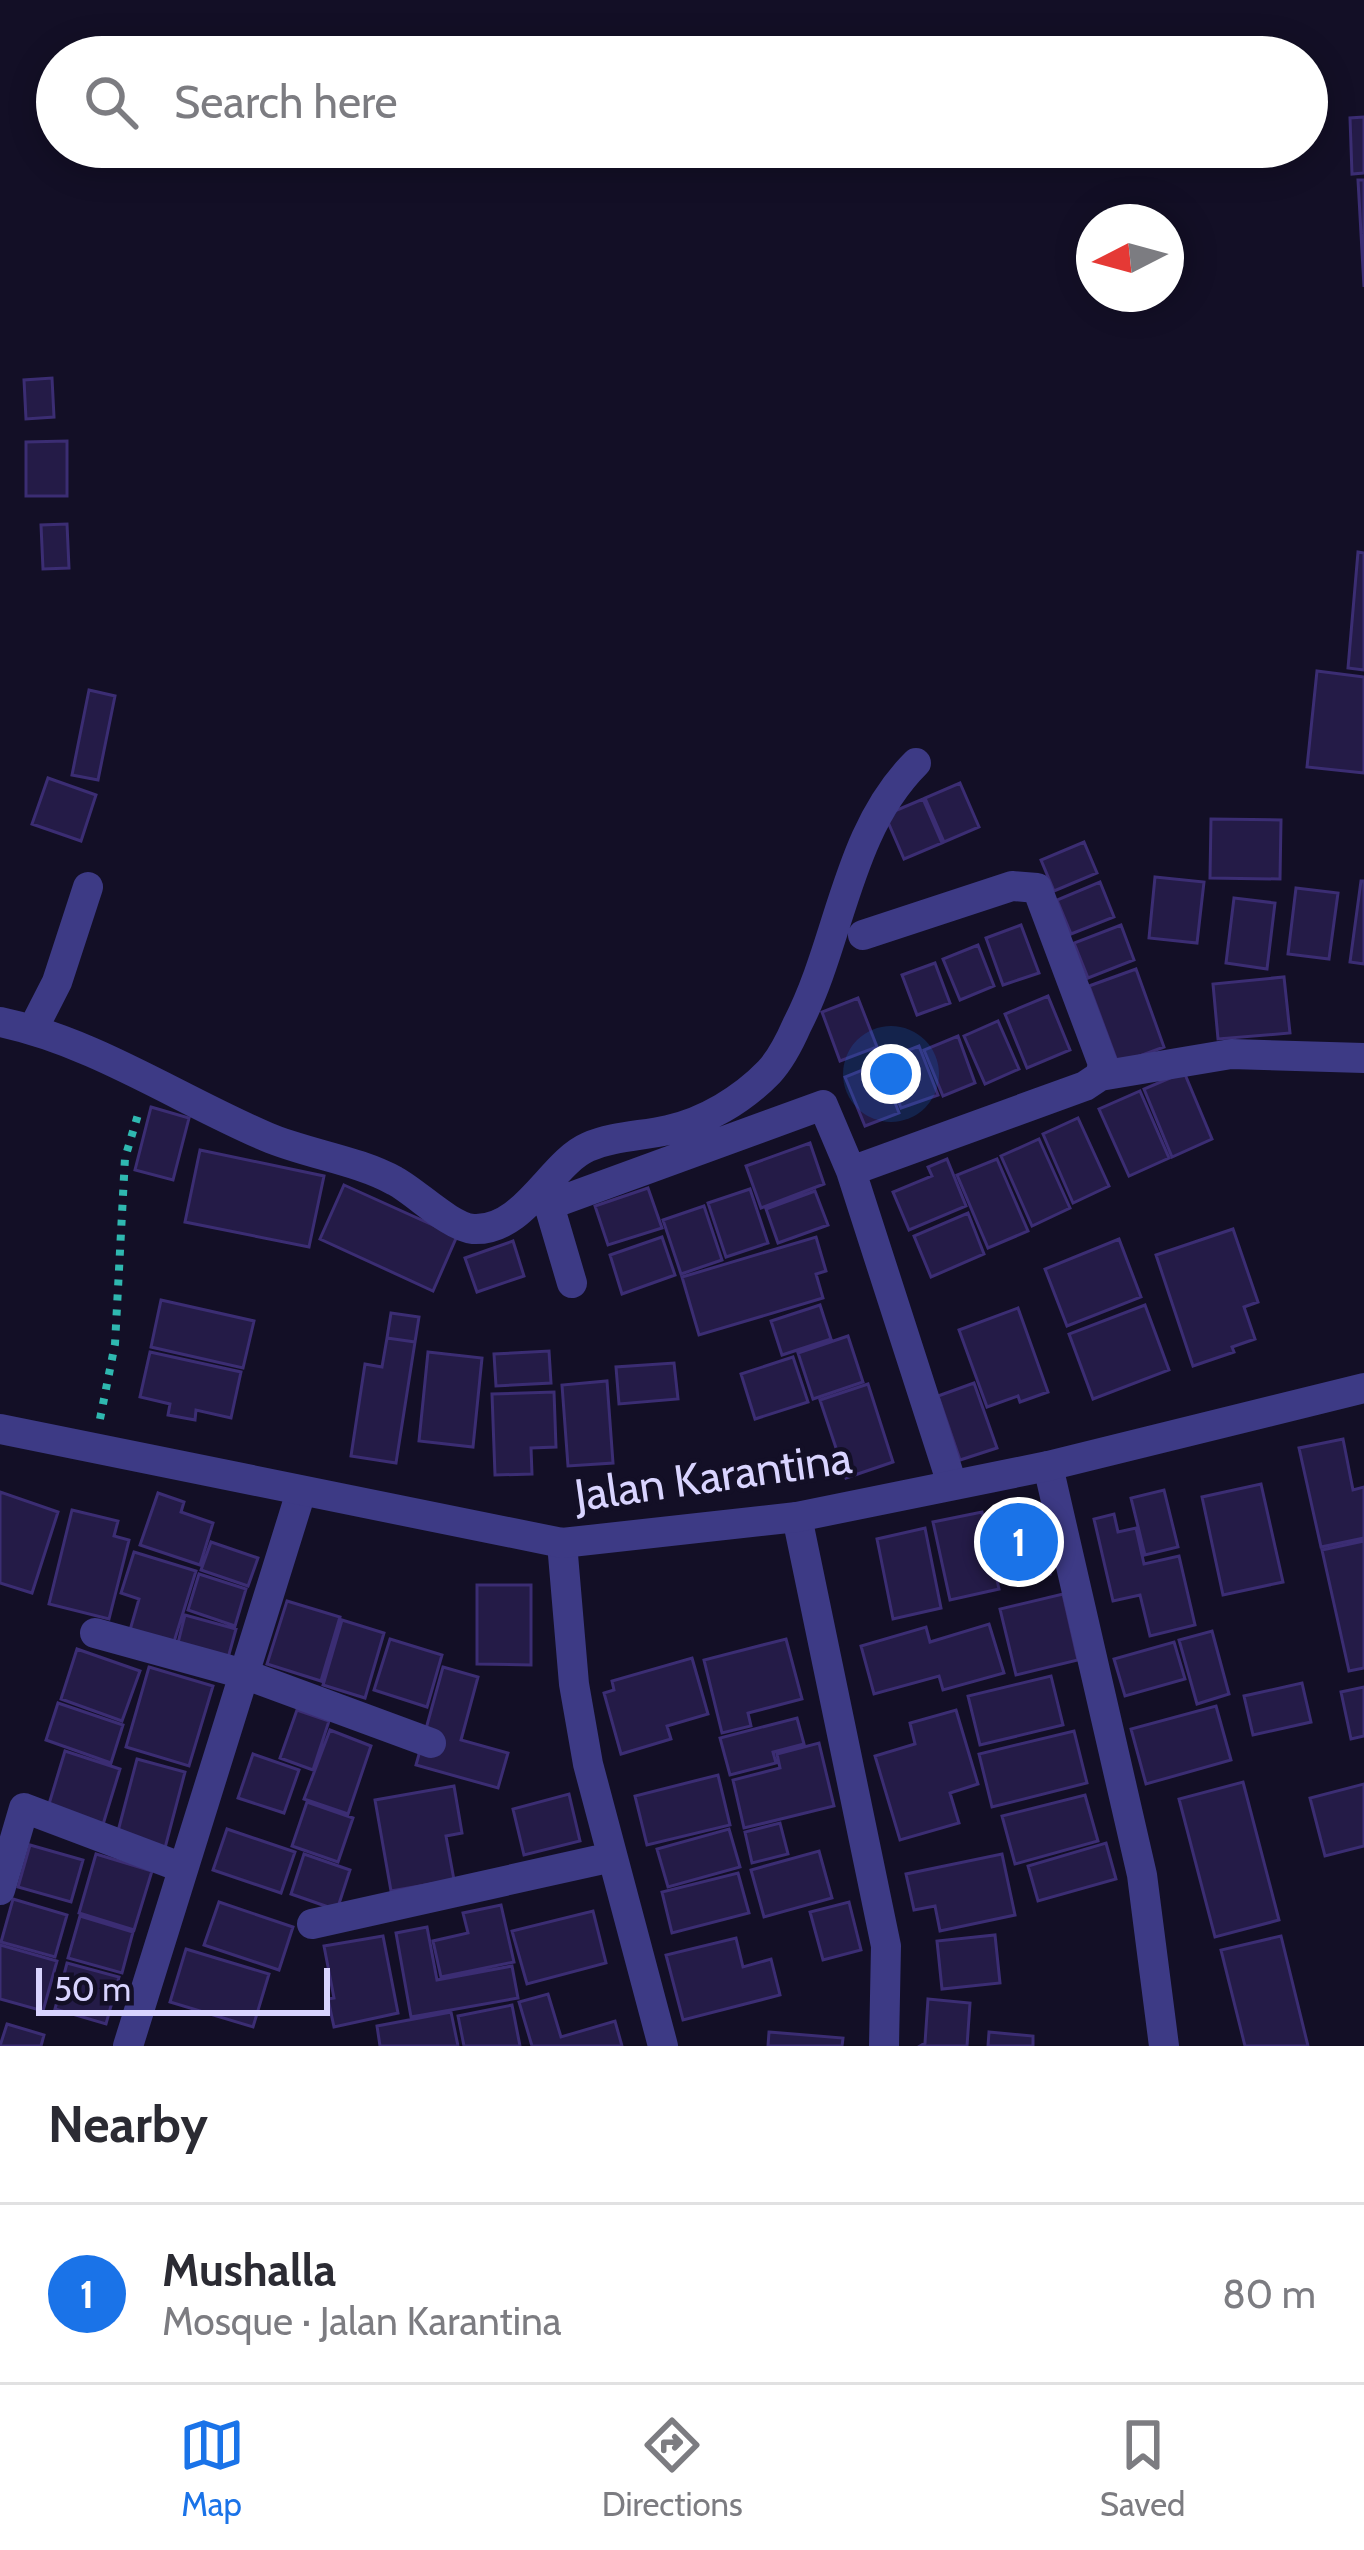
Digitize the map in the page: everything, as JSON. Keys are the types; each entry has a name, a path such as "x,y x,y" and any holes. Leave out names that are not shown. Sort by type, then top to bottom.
{"street":[{"path":"0,1022 33,1029 268,1137 393,1179 472,1229 504,1220 531,1202 585,1148 699,1121 734,1101 770,1071 820,982 858,856 880,808 916,763"},
{"path":"863,935 1012,886 1037,888 1096,1040 1103,1064 1100,1076"},
{"path":"33,1029 57,982 88,887"},
{"path":"851,1172 1085,1087 1100,1076 1231,1054 1364,1058"},
{"path":"572,1282 549,1205 823,1105 851,1172 952,1484"},
{"name":"Jalan Karantina","path":"0,1429 562,1543 797,1516 1048,1466 1364,1388"},
{"path":"1048,1466 1142,1875 1164,2046"},
{"path":"128,2046 301,1492"},
{"path":"797,1516 886,1946 884,2046"},
{"path":"562,1543 574,1684 587,1764 663,2046"},
{"path":"95,1633 244,1674 431,1743"},
{"path":"0,1890 24,1808 183,1868"},
{"path":"312,1924 612,1857"}],"path":[{"path":"94,1450 115,1344 125,1158 134,1120 152,1082"}],"building":[{"path":"1364,117 1364,173 1352,174 1350,118"},
{"path":"1358,180 1364,180 1364,287"},
{"path":"52,378 54,417 26,419 24,380"},
{"path":"67,441 67,496 26,496 26,442"},
{"path":"67,524 69,568 43,569 41,525"},
{"path":"1358,552 1364,553 1364,670 1348,668"},
{"path":"1317,671 1364,677 1364,773 1307,767"},
{"path":"89,690 115,696 98,780 72,775"},
{"path":"48,778 96,795 81,841 32,824"},
{"path":"960,783 979,827 944,842 925,798"},
{"path":"923,799 942,843 904,859 885,815"},
{"path":"1211,819 1281,820 1280,879 1210,878"},
{"path":"1084,842 1097,873 1054,891 1041,860"},
{"path":"1155,877 1204,882 1197,943 1149,938"},
{"path":"1364,881 1364,964 1350,962"},
{"path":"1100,882 1114,917 1071,934 1057,900"},
{"path":"1296,888 1338,893 1329,959 1288,954"},
{"path":"1234,898 1275,903 1267,969 1226,963"},
{"path":"1021,925 1039,973 1003,985 986,938"},
{"path":"1121,925 1134,960 1088,978 1074,943"},
{"path":"978,945 994,986 960,1000 943,959"},
{"path":"935,963 950,1003 917,1015 902,975"},
{"path":"1136,969 1164,1047 1118,1064 1089,986"},
{"path":"1284,977 1290,1033 1218,1039 1213,984"},
{"path":"1048,996 1070,1050 1027,1068 1005,1014"},
{"path":"858,998 877,1047 840,1061 822,1012"},
{"path":"998,1021 1019,1069 985,1084 964,1036"},
{"path":"958,1036 975,1083 943,1096 924,1050"},
{"path":"919,1046 938,1095 901,1108 883,1060"},
{"path":"880,1063 899,1113 865,1126 845,1077"},
{"path":"1184,1072 1212,1139 1172,1157 1144,1089"},
{"path":"1140,1091 1169,1158 1129,1176 1099,1109"},
{"path":"151,1107 189,1118 173,1180 135,1170"},
{"path":"1078,1118 1109,1186 1073,1203 1043,1134"},
{"path":"1039,1139 1070,1208 1032,1226 1001,1156"},
{"path":"810,1143 824,1184 761,1208 746,1166"},
{"path":"200,1150 324,1176 309,1247 185,1222"},
{"path":"947,1159 966,1206 909,1230 893,1192 932,1176 928,1167"},
{"path":"997,1159 1028,1231 988,1248 957,1175"},
{"path":"344,1185 457,1236 433,1291 320,1239"},
{"path":"648,1188 662,1228 608,1245 595,1206"},
{"path":"750,1189 768,1243 726,1257 708,1203"},
{"path":"815,1191 828,1225 778,1243 766,1209"},
{"path":"704,1206 722,1260 681,1274 663,1220"},
{"path":"968,1213 984,1254 931,1277 914,1236"},
{"path":"1233,1229 1258,1302 1244,1307 1255,1339 1193,1366 1156,1255"},
{"path":"662,1237 675,1275 622,1294 610,1255"},
{"path":"816,1237 826,1271 816,1274 823,1298 699,1335 682,1277"},
{"path":"1119,1239 1141,1297 1067,1326 1045,1269"},
{"path":"513,1241 524,1276 477,1292 465,1258"},
{"path":"161,1300 254,1321 243,1368 151,1347"},
{"path":"820,1305 831,1339 782,1355 771,1321"},
{"path":"1145,1305 1169,1370 1093,1399 1069,1334"},
{"path":"1018,1308 1048,1392 987,1407 959,1330"},
{"path":"391,1313 419,1317 415,1342 387,1338"},
{"path":"848,1336 863,1382 813,1399 798,1353"},
{"path":"387,1338 415,1342 396,1463 351,1456 365,1364 382,1367"},
{"path":"549,1351 551,1383 496,1386 494,1354"},
{"path":"150,1352 241,1372 231,1418 196,1410 195,1420 168,1415 170,1404 140,1397"},
{"path":"428,1352 482,1358 473,1447 419,1441"},
{"path":"793,1357 808,1402 755,1419 741,1374"},
{"path":"674,1363 678,1399 619,1404 616,1367"},
{"path":"607,1381 613,1463 568,1466 562,1385"},
{"path":"974,1383 997,1448 960,1460 938,1396"},
{"path":"868,1384 893,1462 846,1478 820,1400"},
{"path":"554,1392 556,1447 531,1448 532,1474 495,1475 492,1394"},
{"path":"1343,1439 1353,1490 1364,1487 1364,1538 1321,1547 1299,1448"},
{"path":"1261,1484 1283,1582 1223,1595 1202,1497"},
{"path":"1164,1490 1178,1547 1145,1555 1131,1498"},
{"path":"0,1492 58,1512 32,1593 0,1583"},
{"path":"158,1493 184,1502 181,1512 213,1523 200,1565 140,1545"},
{"path":"1047,1505 1050,1574 998,1577 995,1507"},
{"path":"72,1510 118,1521 114,1536 129,1540 109,1619 49,1604"},
{"path":"982,1512 999,1589 950,1600 933,1522"},
{"path":"1114,1514 1118,1532 1136,1528 1144,1564 1179,1556 1195,1625 1150,1636 1140,1595 1113,1601 1094,1519"},
{"path":"925,1528 941,1608 893,1619 877,1539"},
{"path":"1364,1541 1364,1668 1349,1671 1322,1550"},
{"path":"211,1542 258,1558 248,1586 201,1570"},
{"path":"134,1552 196,1571 173,1645 130,1630 139,1599 121,1593"},
{"path":"199,1574 246,1589 235,1626 188,1610"},
{"path":"477,1585 531,1585 531,1665 477,1664"},
{"path":"1063,1594 1078,1660 1016,1675 1000,1609"},
{"path":"287,1601 340,1617 321,1681 267,1664"},
{"path":"185,1615 236,1629 225,1669 175,1655"},
{"path":"342,1620 384,1633 365,1698 323,1685"},
{"path":"989,1624 1004,1673 943,1690 939,1676 874,1694 861,1646 926,1627 930,1642"},
{"path":"1212,1631 1229,1694 1197,1704 1179,1640"},
{"path":"390,1639 442,1655 427,1707 374,1690"},
{"path":"786,1639 802,1699 748,1713 751,1726 722,1733 704,1660"},
{"path":"1174,1642 1185,1679 1125,1696 1114,1659"},
{"path":"77,1649 140,1671 122,1721 61,1699"},
{"path":"692,1658 708,1714 667,1726 671,1739 621,1754 604,1693 614,1690 612,1681"},
{"path":"149,1667 213,1686 189,1766 126,1747"},
{"path":"443,1667 478,1677 461,1740 508,1753 498,1788 416,1765"},
{"path":"1051,1676 1063,1725 980,1745 968,1696"},
{"path":"1302,1683 1311,1722 1253,1735 1244,1696"},
{"path":"1364,1687 1364,1736 1351,1739 1341,1692"},
{"path":"58,1703 123,1725 111,1763 46,1740"},
{"path":"1216,1706 1231,1760 1146,1784 1131,1729"},
{"path":"297,1710 329,1721 313,1770 280,1758"},
{"path":"956,1710 978,1784 950,1793 959,1823 900,1840 875,1756 915,1744 910,1723"},
{"path":"797,1718 804,1744 773,1752 776,1763 730,1775 720,1738"},
{"path":"330,1730 371,1746 348,1814 304,1799"},
{"path":"1074,1731 1087,1783 992,1807 979,1754"},
{"path":"819,1743 834,1806 744,1828 733,1780 780,1768 777,1754"},
{"path":"65,1751 120,1769 101,1831 46,1814"},
{"path":"253,1754 299,1770 284,1813 238,1798"},
{"path":"137,1759 185,1772 165,1848 117,1835"},
{"path":"718,1775 730,1825 647,1845 635,1796"},
{"path":"1243,1782 1279,1920 1215,1937 1179,1799"},
{"path":"1364,1784 1364,1846 1325,1856 1310,1798"},
{"path":"454,1786 462,1833 446,1836 454,1880 391,1891 375,1800"},
{"path":"569,1794 580,1841 524,1855 513,1809"},
{"path":"1085,1795 1098,1841 1015,1864 1002,1816"},
{"path":"307,1802 353,1818 338,1862 292,1846"},
{"path":"780,1823 788,1854 752,1863 745,1832"},
{"path":"227,1829 295,1852 281,1893 213,1870"},
{"path":"729,1829 740,1867 668,1887 657,1849"},
{"path":"1106,1843 1116,1879 1038,1901 1028,1866"},
{"path":"30,1845 83,1860 71,1902 18,1887"},
{"path":"819,1851 832,1898 764,1917 751,1870"},
{"path":"96,1854 152,1871 134,1930 79,1913"},
{"path":"304,1854 350,1870 337,1910 291,1894"},
{"path":"1002,1854 1015,1915 940,1931 935,1906 914,1910 906,1874"},
{"path":"738,1873 749,1913 672,1933 662,1892"},
{"path":"13,1899 67,1915 55,1957 1,1942"},
{"path":"219,1902 293,1927 279,1970 204,1945"},
{"path":"849,1902 861,1950 823,1960 810,1912"},
{"path":"501,1905 514,1962 441,1977 433,1941 468,1933 463,1913"},
{"path":"593,1911 606,1963 527,1984 512,1931"},
{"path":"80,1916 133,1932 122,1973 68,1958"},
{"path":"427,1927 437,1980 512,1966 518,1998 411,2017 396,1933"},
{"path":"995,1935 1000,1983 942,1989 937,1941"},
{"path":"383,1936 398,2013 334,2027 324,1946"},
{"path":"1281,1936 1308,2046 1245,2046 1221,1950"},
{"path":"736,1938 743,1967 771,1959 780,1995 683,2020 666,1955"},
{"path":"0,1945 57,1961 43,2011 0,1999"},
{"path":"186,1949 269,1974 253,2027 170,2002"},
{"path":"67,1963 119,1977 106,2024 55,2009"},
{"path":"548,1994 561,2037 615,2021 622,2046 532,2046 519,2002"},
{"path":"928,1999 970,2003 967,2046 920,2046 925,2043"},
{"path":"512,2005 520,2046 464,2046 458,2016"},
{"path":"451,2012 458,2046 380,2046 377,2026"},
{"path":"7,2024 44,2035 41,2046 0,2046"},
{"path":"769,2032 843,2038 842,2046 768,2046"},
{"path":"989,2032 1033,2036 1033,2046 988,2046"}],"place":[{"name":"Mushalla","path":"1019,1542"}]}
